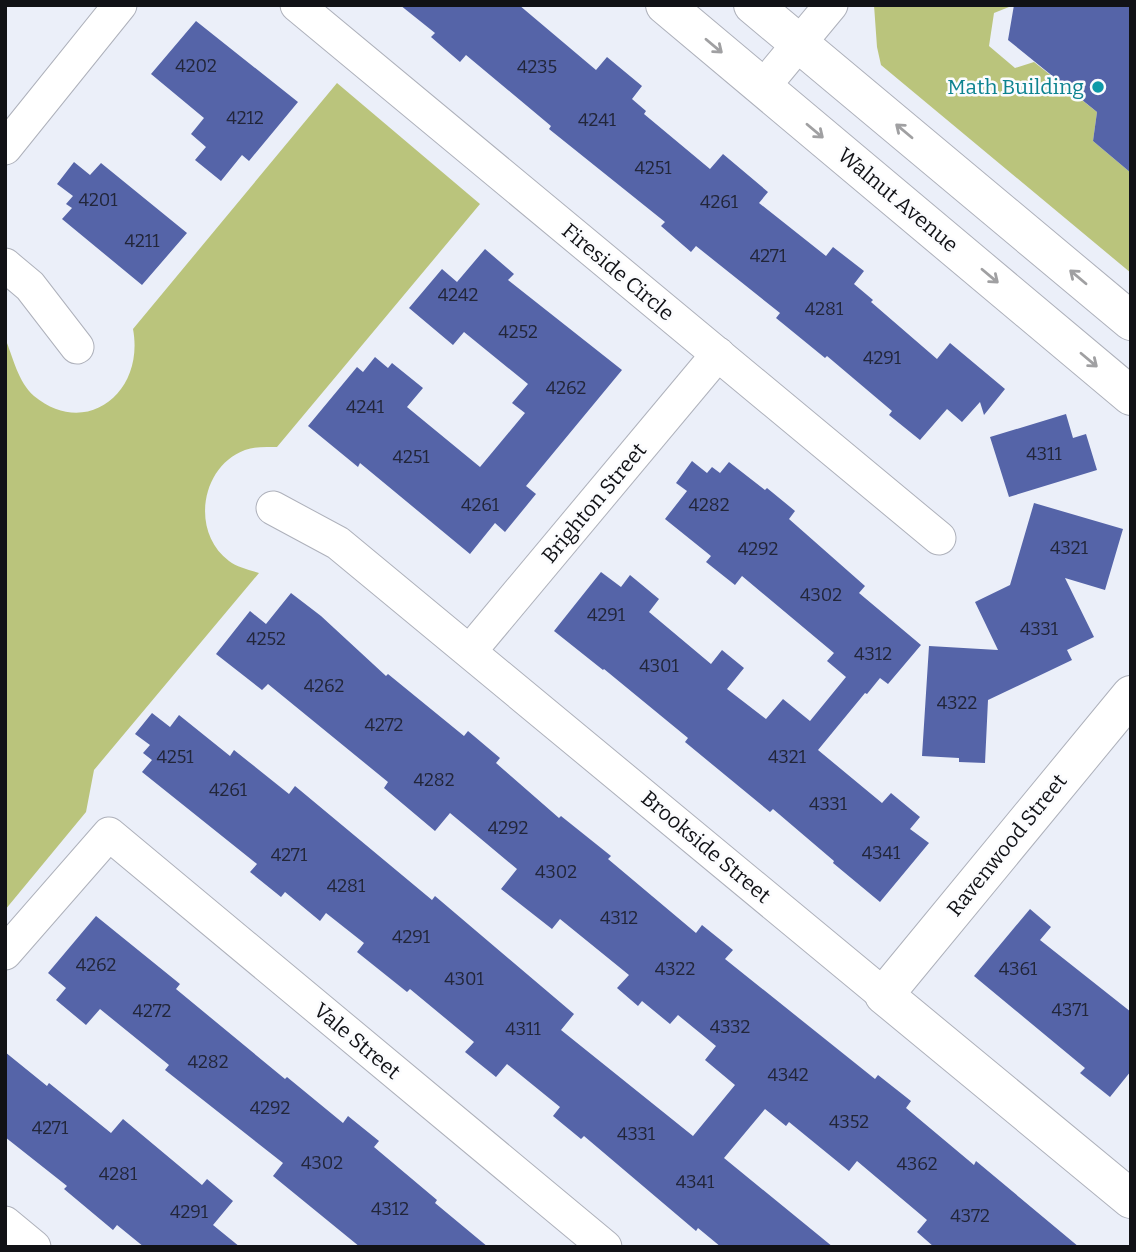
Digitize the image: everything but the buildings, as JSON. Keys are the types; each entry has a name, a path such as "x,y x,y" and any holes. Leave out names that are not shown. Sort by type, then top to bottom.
{"main road":[{"name":"Walnut Avenue","path":"664,5 1131,396"},
{"path":"753,5 1131,321"},
{"name":"Ravenwood Street","path":"884,995 1131,695"},
{"name":"Brookside Street","path":"884,995 1131,1199"}],"street":[{"path":"5,148 120,5"},
{"name":"Fireside Circle","path":"297,5 939,538"},
{"path":"763,87 831,5"},
{"path":"5,265 30,286 77,347"},
{"name":"Brighton Street","path":"470,651 718,354"},
{"name":"Brookside Street","path":"272,508 338,543 884,995"},
{"name":"Vale Street","path":"5,953 109,834 605,1247"},
{"path":"5,1223 34,1247"}],"green space":[{"path":"874,5 1014,5 994,13 989,46 1015,68 1034,62 1097,112 1093,141 1131,173 1131,273 881,65"},
{"path":"337,83 480,204 277,447 245,450 230,458 218,470 206,501 205,517 209,534 217,549 229,561 259,573 94,770 86,812 5,910 5,338 20,377 34,396 54,408 73,413 91,411 108,403 121,390 130,373 134,352 133,329"}],"place":[{"name":"Math Building","path":"1098,87"}]}
